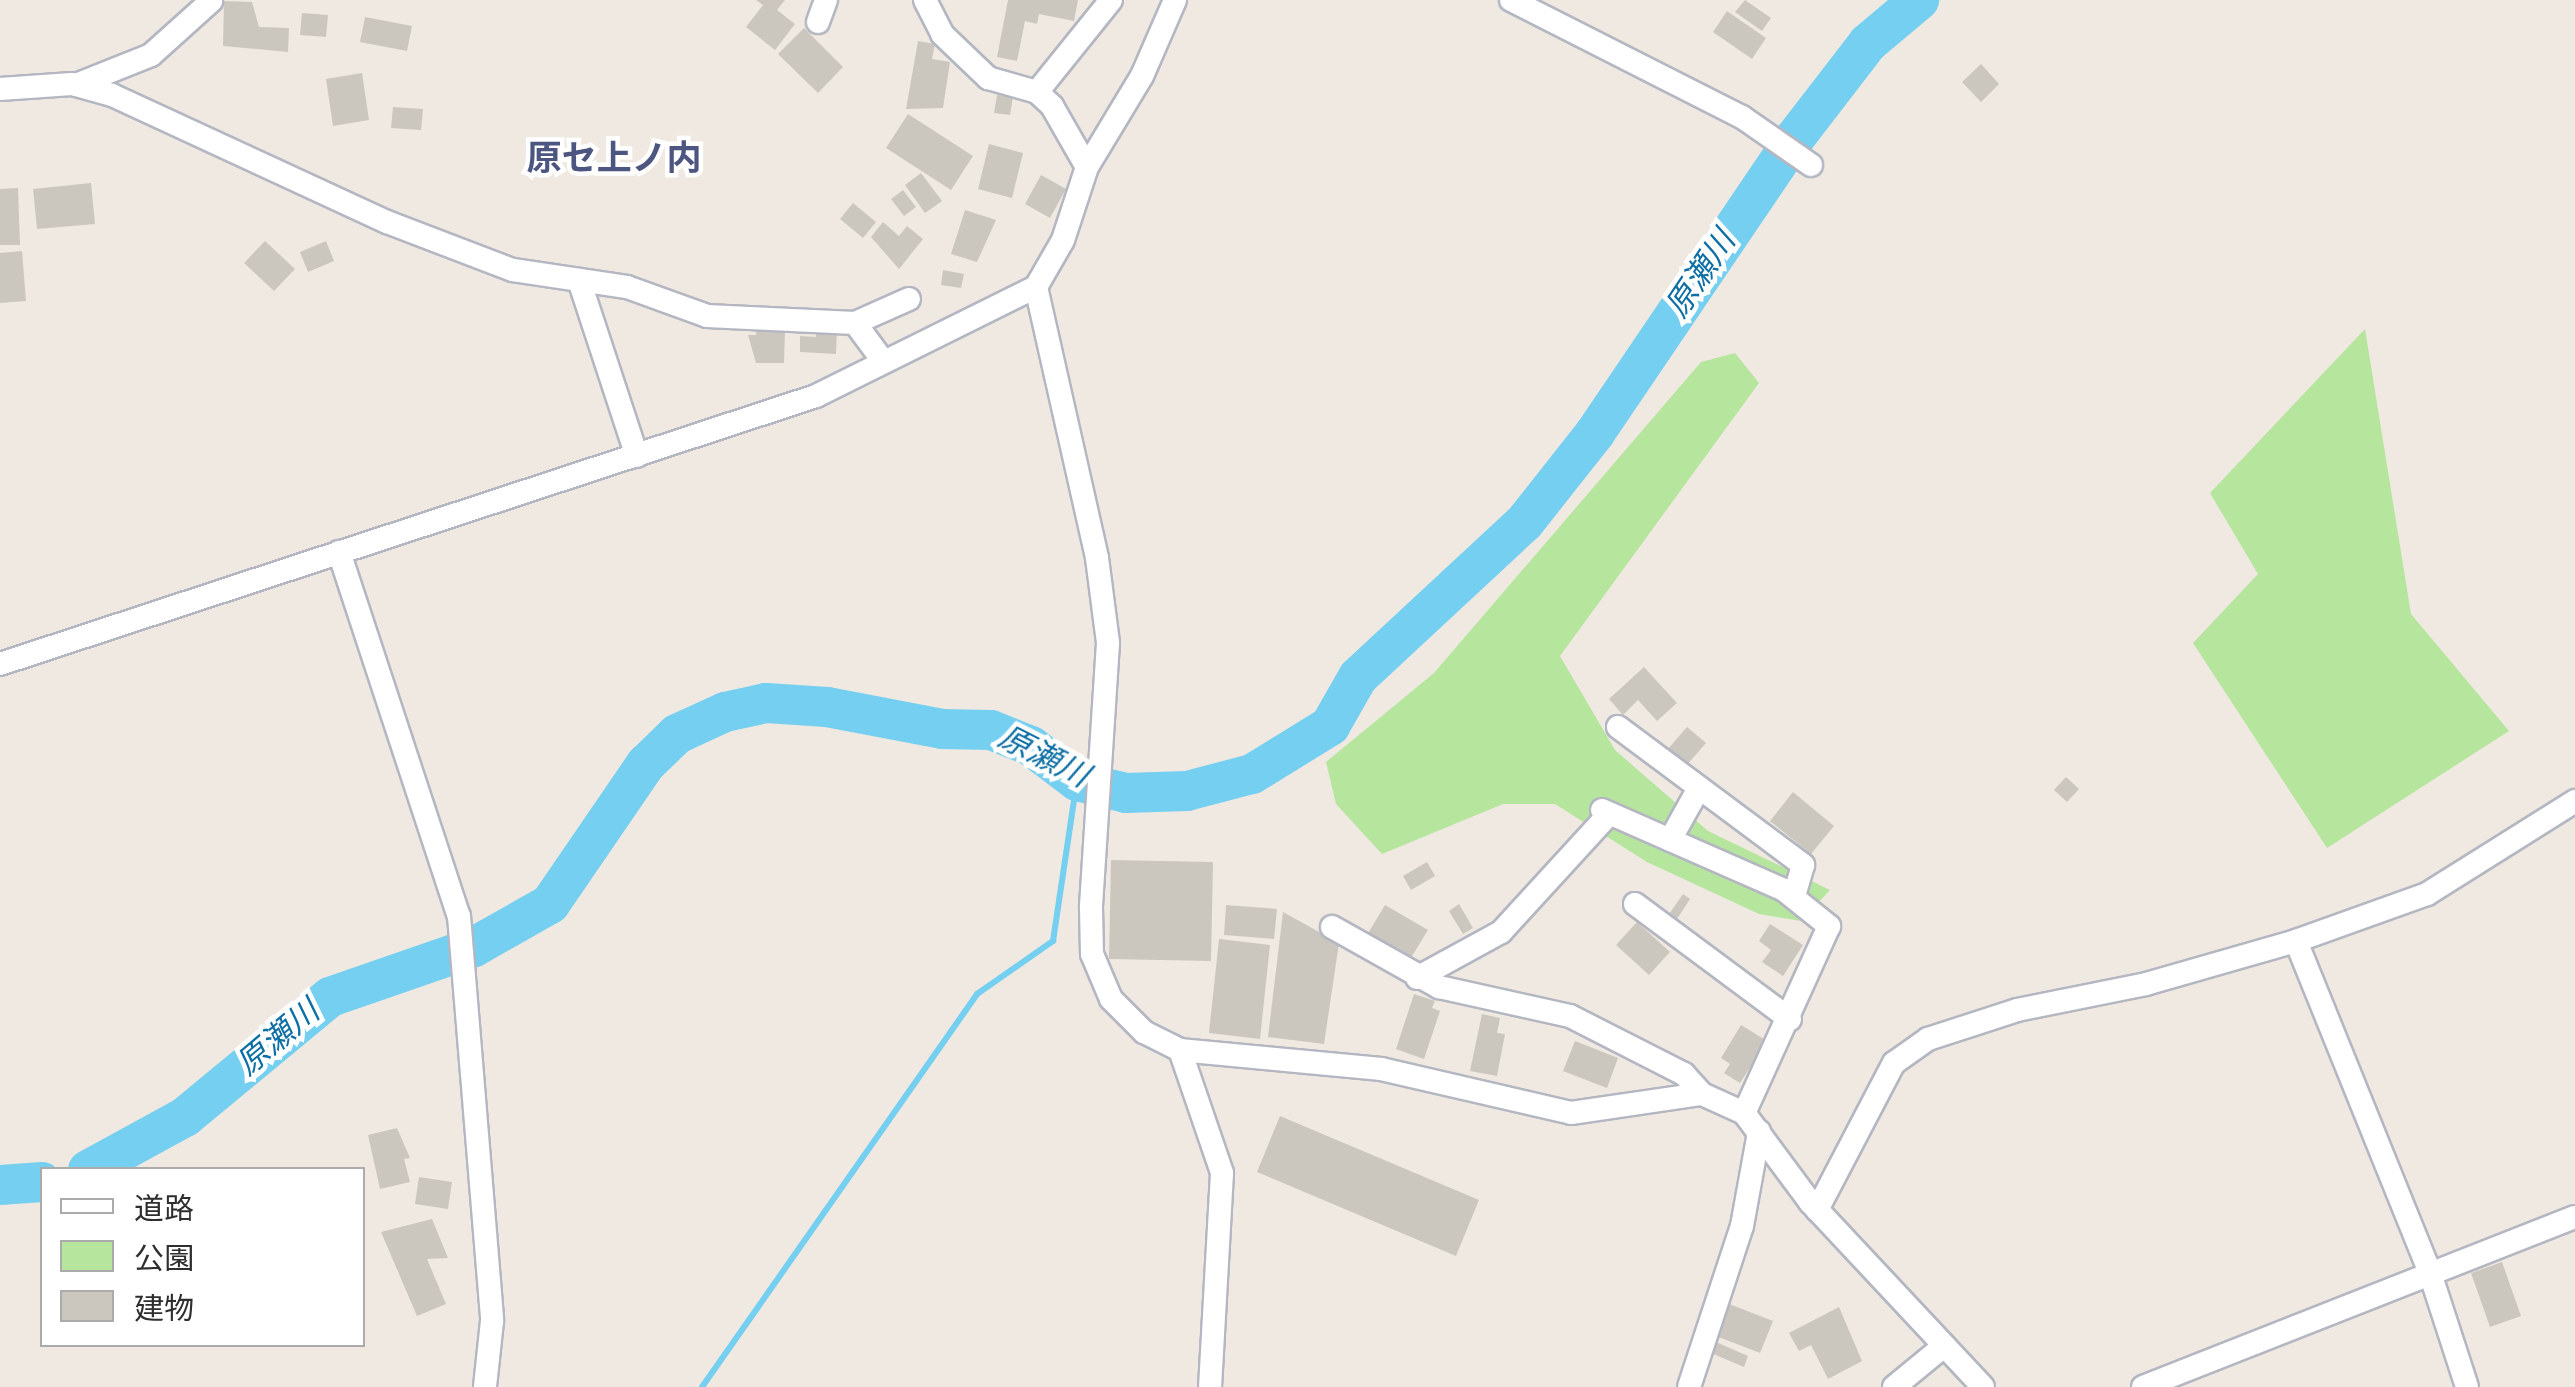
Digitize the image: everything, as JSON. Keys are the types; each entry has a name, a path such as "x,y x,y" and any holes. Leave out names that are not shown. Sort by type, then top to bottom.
{"street":[{"path":"925,0 942,34 988,78 1037,92 1087,168"},
{"path":"1037,92 1111,0"},
{"path":"1511,0 1746,120 1811,165"},
{"path":"76,86 151,55 211,1"},
{"path":"0,664 816,396 1036,287 1063,240 1087,168 1142,76 1170,2"},
{"path":"0,89 76,86 112,95 466,256 627,288 706,316 855,323 909,299"},
{"path":"579,280 637,456"},
{"path":"1036,287 1097,558 1108,644 1095,836 1092,954 1101,981 1144,1032 1180,1050 1381,1069 1570,1113 1702,1094"},
{"path":"855,323 883,361"},
{"path":"339,552 459,916 471,1016 492,1321 486,1387"},
{"path":"1618,727 1803,865 1794,897"},
{"path":"1670,840 1699,788"},
{"path":"1817,1210 1907,1051 2017,1010 2146,984 2296,941 2427,894 2575,801"},
{"path":"1417,978 1500,932 1606,812 1794,897 1831,933 1790,1018 1752,1122 1742,1226 1689,1387"},
{"path":"1635,904 1790,1018"},
{"path":"1332,927 1417,978 1570,1016 1684,1074 1702,1094 1752,1122 1817,1210 1983,1387"},
{"path":"2296,941 2430,1272 2467,1387"},
{"path":"1180,1050 1222,1172 1210,1387"},
{"path":"2143,1387 2575,1217"},
{"path":"1894,1387 1944,1346"}],"green space":[{"path":"2365,329 2411,614 2509,731 2327,848 2193,643 2258,574 2210,493"},
{"path":"1735,353 1759,383 1560,656 1615,750 1708,831 1830,890 1801,921 1759,914 1647,862 1555,804 1503,804 1382,854 1336,804 1326,762 1434,673 1701,362"}],"building":[{"path":"756,0 785,0 777,10 795,24 775,50 746,27 763,5"},
{"path":"1008,0 1078,0 1074,21 1039,14 1037,24 1025,21 1017,61 997,57"},
{"path":"1745,0 1771,18 1762,31 1735,12"},
{"path":"224,1 252,2 259,27 289,28 288,52 223,46"},
{"path":"1727,11 1766,38 1752,59 1713,32"},
{"path":"302,13 328,15 326,37 300,35"},
{"path":"365,17 412,26 407,51 360,42"},
{"path":"804,28 843,67 818,93 778,54"},
{"path":"918,41 935,44 932,59 950,62 943,108 906,109"},
{"path":"1981,64 1999,84 1981,102 1962,82"},
{"path":"362,73 369,120 333,126 326,79"},
{"path":"997,95 1013,97 1010,115 994,113"},
{"path":"393,107 423,109 421,130 391,128"},
{"path":"908,114 973,156 951,190 886,148"},
{"path":"989,144 1023,153 1012,198 978,189"},
{"path":"921,173 942,201 925,213 905,185"},
{"path":"1041,175 1066,189 1050,218 1025,204"},
{"path":"91,183 95,224 37,229 33,189"},
{"path":"18,188 20,245 0,245 0,189"},
{"path":"903,190 916,207 904,216 891,199"},
{"path":"853,203 876,222 863,238 840,219"},
{"path":"965,210 996,220 977,262 951,254"},
{"path":"883,222 899,236 907,226 923,239 899,269 871,237"},
{"path":"265,241 295,269 274,291 244,263"},
{"path":"326,241 334,261 308,272 300,252"},
{"path":"22,251 26,301 0,303 0,253"},
{"path":"943,270 964,274 961,288 941,285"},
{"path":"757,328 785,329 784,363 756,363 748,335 756,335"},
{"path":"816,329 837,330 836,354 800,352 800,336 816,337"},
{"path":"1644,667 1677,703 1657,721 1638,700 1623,715 1609,699"},
{"path":"1687,727 1706,743 1686,766 1667,750"},
{"path":"2066,777 2079,789 2067,802 2054,790"},
{"path":"1793,792 1834,826 1811,854 1770,821"},
{"path":"1111,860 1213,862 1211,961 1109,959"},
{"path":"1427,862 1435,876 1411,890 1403,876"},
{"path":"1683,894 1690,899 1675,922 1667,917"},
{"path":"1459,904 1473,928 1463,934 1449,911"},
{"path":"1226,905 1277,909 1274,939 1224,935"},
{"path":"1385,905 1428,930 1409,961 1367,935"},
{"path":"1283,912 1339,943 1324,1044 1268,1037"},
{"path":"1637,922 1670,952 1649,975 1616,945"},
{"path":"1770,924 1803,945 1783,976 1762,962 1771,950 1759,941"},
{"path":"1219,939 1270,945 1260,1039 1209,1033"},
{"path":"1414,994 1435,1001 1432,1008 1440,1011 1424,1059 1396,1049"},
{"path":"1482,1014 1500,1018 1497,1033 1505,1034 1497,1076 1470,1071"},
{"path":"1741,1025 1767,1041 1740,1083 1724,1073 1730,1064 1721,1058"},
{"path":"1575,1041 1618,1058 1607,1088 1563,1071"},
{"path":"1280,1116 1479,1200 1456,1256 1257,1172"},
{"path":"397,1128 410,1158 404,1159 410,1182 380,1189 368,1135"},
{"path":"419,1177 452,1182 448,1209 415,1204"},
{"path":"432,1219 448,1258 427,1259 446,1304 417,1316 381,1232"},
{"path":"2502,1262 2521,1316 2490,1327 2471,1273"},
{"path":"1729,1304 1773,1321 1760,1353 1716,1336"},
{"path":"1839,1307 1862,1361 1828,1379 1811,1345 1799,1351 1789,1333"},
{"path":"1716,1342 1748,1356 1744,1367 1711,1353"}],"waterway":[{"name":"原瀬川","path":"93,1167 185,1117 330,997 474,947 550,904 646,764 677,734 725,712 766,703 827,707 942,729 991,730 1031,746 1077,781 1126,793 1187,791 1252,774 1330,726 1358,677 1524,523 1595,433 1791,143 1868,43 1919,0"},
{"path":"702,1387 977,994 1053,941 1077,781"},
{"name":"原瀬川","path":"0,1185 40,1182"}],"district":[{"name":"原セ上ノ内","path":"614,160"}]}
